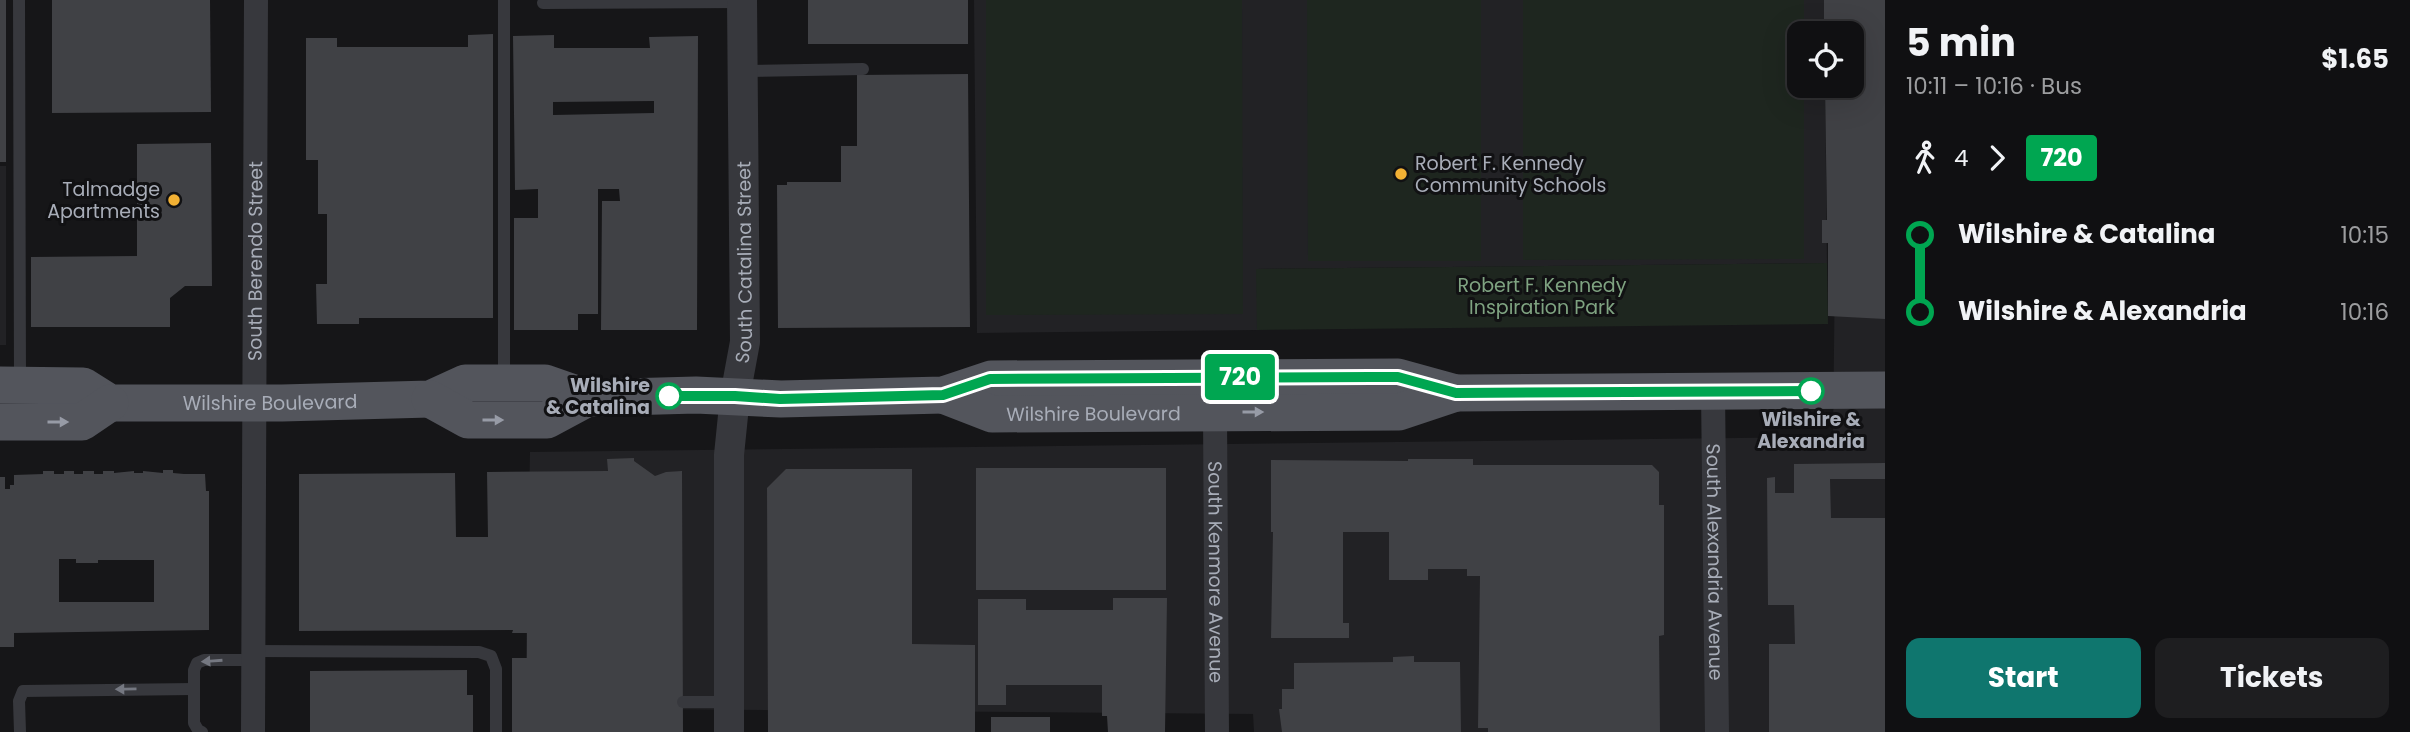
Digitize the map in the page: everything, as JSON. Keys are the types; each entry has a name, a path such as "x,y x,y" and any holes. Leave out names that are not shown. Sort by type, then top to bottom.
{"main road":[{"name":"Wilshire Boulevard","path":"10,385 83,386 110,403 430,400 465,383 545,383 588,398 735,396 780,399 943,395 990,379 1398,377 1456,393 1885,390"},
{"name":"Wilshire Boulevard","path":"943,395 992,414 1399,412 1456,393"},
{"name":"Wilshire Boulevard","path":"430,400 468,420 547,420 588,398"},
{"path":"0,422 82,422 110,403"}],"street":[{"name":"South Berendo Street","path":"253,732 257,0"},
{"name":"South Catalina Street","path":"729,732 729,455 735,396 745,342 742,1"},
{"name":"South Alexandria Avenue","path":"1713,392 1717,732"},
{"name":"South Kenmore Avenue","path":"1215,412 1217,732"}],"lane":[{"path":"10,385 19,0"},
{"path":"504,0 504,383"},
{"path":"543,3 742,1"},
{"path":"743,71 863,69"},
{"path":"202,732 194,723 194,670 197,663 204,660 253,655 479,652 491,656 496,668 496,732"},
{"path":"20,732 19,701 23,691 194,688"},
{"path":"683,702 729,702"}],"shaded area":[{"name":"Robert F. Kennedy Community Schools","path":"974,0 1824,0 1824,21 1787,21 1787,98 1825,98 1827,263 1257,269 1257,330 977,333"},
{"path":"1864,24 1885,24 1885,732 1254,732 1253,714 525,708 530,452 1833,437 1837,98 1864,98"},
{"path":"0,166 6,166 6,345 0,345"}],"green space":[{"path":"986,0 1242,0 1243,314 986,315"},
{"path":"1307,0 1481,0 1481,261 1308,261"},
{"path":"1523,0 1804,0 1804,21 1787,21 1787,98 1804,98 1804,259 1523,260"},
{"name":"Robert F. Kennedy Inspiration Park","path":"1827,263 1828,324 1257,330 1256,269"}],"building":[{"path":"0,0 6,0 6,162 0,162"},
{"path":"52,0 210,0 211,112 52,113"},
{"path":"808,0 968,0 968,44 808,44"},
{"path":"1824,0 1885,0 1885,319 1828,316 1828,243 1822,243 1822,220 1827,220 1825,98 1864,98 1864,21 1824,21"},
{"path":"493,34 493,318 359,318 359,324 317,324 316,284 327,284 327,214 318,214 318,160 306,160 306,38 337,38 337,47 468,47 468,35"},
{"path":"554,35 554,48 650,48 649,37 698,36 697,330 601,330 602,201 620,201 619,189 598,189 598,314 578,314 578,330 514,330 514,218 538,218 538,189 515,190 513,36","holes":["654,101 654,113 553,115 553,102"]},
{"path":"968,74 970,327 778,328 777,185 787,185 787,182 841,182 841,146 857,146 857,75"},
{"name":"Talmadge Apartments","path":"211,143 212,286 185,286 170,298 170,327 31,327 31,257 137,256 137,144"},
{"path":"634,458 634,461 655,476 682,471 683,732 512,732 512,658 527,658 527,633 512,633 513,630 299,631 299,474 455,473 456,537 488,537 487,472 608,471 607,459"},
{"path":"1473,459 1473,465 1652,465 1659,472 1659,505 1664,505 1664,635 1659,636 1660,732 1488,732 1488,728 1478,728 1480,576 1467,576 1467,569 1428,569 1428,580 1389,580 1389,532 1343,532 1343,623 1349,623 1349,638 1271,638 1271,460"},
{"path":"1885,463 1885,479 1830,479 1831,518 1885,518 1885,732 1769,732 1769,644 1795,644 1794,605 1768,605 1767,478 1775,477 1775,493 1794,493 1794,464"},
{"path":"976,468 1166,468 1166,590 976,590"},
{"path":"786,469 912,469 912,644 975,645 975,732 768,732 767,488"},
{"path":"163,470 173,470 173,473 205,474 206,491 209,491 209,630 14,633 14,647 0,647 0,477 5,477 5,489 10,489 10,485 14,485 14,475 43,474 43,471 54,471 54,474 64,474 64,471 74,471 74,474 83,474 83,471 94,471 94,474 103,474 103,471 163,473","holes":["59,559 76,559 76,563 98,563 98,560 154,560 154,602 59,602"]},
{"path":"1113,598 1167,598 1165,732 1108,732 1107,716 1102,716 1102,685 1006,685 1006,705 978,705 978,599 1026,599 1026,610 1113,610"},
{"path":"1414,656 1414,662 1460,662 1461,732 1282,732 1279,709 1282,709 1282,689 1294,689 1294,663 1393,662 1393,657"},
{"path":"467,670 467,695 473,695 473,732 310,732 310,671"},
{"path":"991,717 1050,717 1050,732 991,732"}],"bus line":[{"name":"720","path":"669,396 780,399 943,395 990,379 1371,377 1398,377 1456,393 1811,391"}],"place":[{"name":"Robert F. Kennedy Community Schools","path":"1401,174"},
{"name":"Talmadge Apartments","path":"174,200"},
{"name":"Wilshire & Alexandria","path":"1811,391"},
{"name":"Wilshire & Catalina","path":"669,396"}]}
